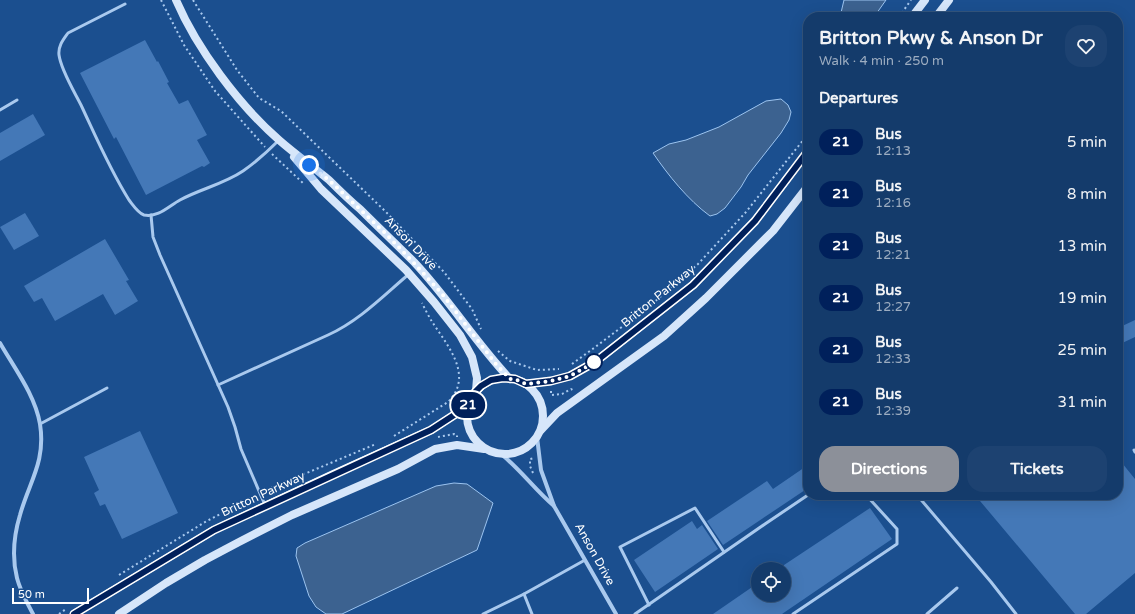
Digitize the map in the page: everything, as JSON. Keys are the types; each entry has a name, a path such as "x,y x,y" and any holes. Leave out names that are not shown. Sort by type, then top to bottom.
{"main road":[{"name":"Anson Drive","path":"176,0 190,27 219,74 249,110 279,140 321,189 376,240 409,274 434,302 460,335 472,357 477,378 476,391"},
{"path":"916,12 926,0"},
{"path":"940,12 949,0"},
{"name":"Anson Drive","path":"279,140 330,181 384,232 414,263 443,295 495,363 510,379"},
{"name":"Britton Parkway","path":"526,384 551,381 570,376 595,362 693,285 755,221 803,158"},
{"path":"119,614 199,564 239,542 292,515 398,469 435,449 457,445 484,449 506,455 517,453 527,448 557,413 664,336 706,298 773,231 803,192"},
{"path":"484,449 475,441 469,430 466,418 468,406 473,395 481,386 491,380 503,378 515,379 526,384 536,393 541,405 543,418 539,434"},
{"name":"Britton Parkway","path":"74,614 214,530 431,430 468,406"}],"street":[{"path":"0,343 31,396 40,424 40,453 36,472 20,514 14,554 17,579 33,614"},
{"name":"Anson Drive","path":"539,434 541,470 554,506 616,614"},
{"name":"Anson Drive","path":"501,454 512,463 543,497 554,506"}],"lane":[{"path":"125,4 68,33 61,41 59,52 60,60 70,83 110,164 129,200 137,210 143,214 151,215 160,213 184,197 242,172 279,140"},
{"path":"0,110 17,100"},
{"path":"151,215 154,237 160,255 218,385 235,427 241,449 265,506"},
{"path":"218,385 346,326 409,274"},
{"path":"40,424 106,388"},
{"path":"635,614 803,498"},
{"path":"793,614 897,544 897,529 871,500"},
{"path":"921,500 991,582 1016,614"},
{"path":"648,605 620,547 695,508 724,552"},
{"path":"483,614 524,594 585,560"},
{"path":"927,614 957,588"},
{"path":"524,594 532,614"}],"path":[{"path":"161,0 184,45 214,91 268,151 305,185"},
{"path":"193,0 237,70 259,98 281,111 385,211 444,272 472,309 480,328 485,334"},
{"path":"903,12 911,0"},
{"path":"570,364 594,348 652,304 698,264 746,212 803,140"},
{"path":"393,436 448,402 454,396 458,388 459,372 453,353 430,319 421,301"},
{"path":"494,347 510,361 536,370 564,369"},
{"path":"551,391 551,395 562,394 571,389 574,392"},
{"path":"434,435 436,437 454,434 457,435 457,438"},
{"path":"119,575 205,522 260,493 379,442"},
{"path":"533,476 530,466 530,459 534,458"},
{"path":"59,614 72,605"}],"water":[{"path":"844,0 886,0 878,12 841,12"},
{"path":"781,99 788,105 791,112 789,120 725,208 717,214 710,216 686,195 653,153 669,144 686,140 719,127 766,101"},
{"path":"454,483 467,484 493,503 477,550 342,614 326,614 316,607 309,596 296,556 297,548 305,543 436,486"}],"building":[{"path":"145,40 157,62 158,61 169,82 167,83 179,104 188,100 207,135 197,140 210,163 146,195 116,137 114,139 80,73"},
{"path":"33,114 45,135 0,161 0,133"},
{"path":"25,213 39,236 14,250 0,227"},
{"path":"105,239 129,280 126,281 138,301 115,315 103,294 55,321 42,298 34,302 24,286"},
{"path":"1135,320 1135,337 1123,343 1123,326"},
{"path":"140,431 178,513 122,539 105,504 100,506 94,493 99,490 84,457"},
{"path":"1123,464 1135,479 1135,573 1086,614 1075,614 979,500 1123,500"},
{"path":"803,468 803,491 723,545 707,521 767,481 773,489"},
{"path":"870,508 892,539 782,614 713,614 751,588 751,602 791,602 791,562 789,562"},
{"path":"692,521 697,529 702,525 718,549 655,592 634,560"}],"bus line":[{"name":"21","path":"74,614 214,530 332,474 431,430 468,406 476,391 491,380 503,378 515,379 526,384 551,381 570,376 595,362 693,285 755,221 803,158"}],"route":[{"path":"309,165 330,181 384,232 414,263 443,295 495,363 510,379 515,379 526,384 551,381 570,376 594,362"}]}
